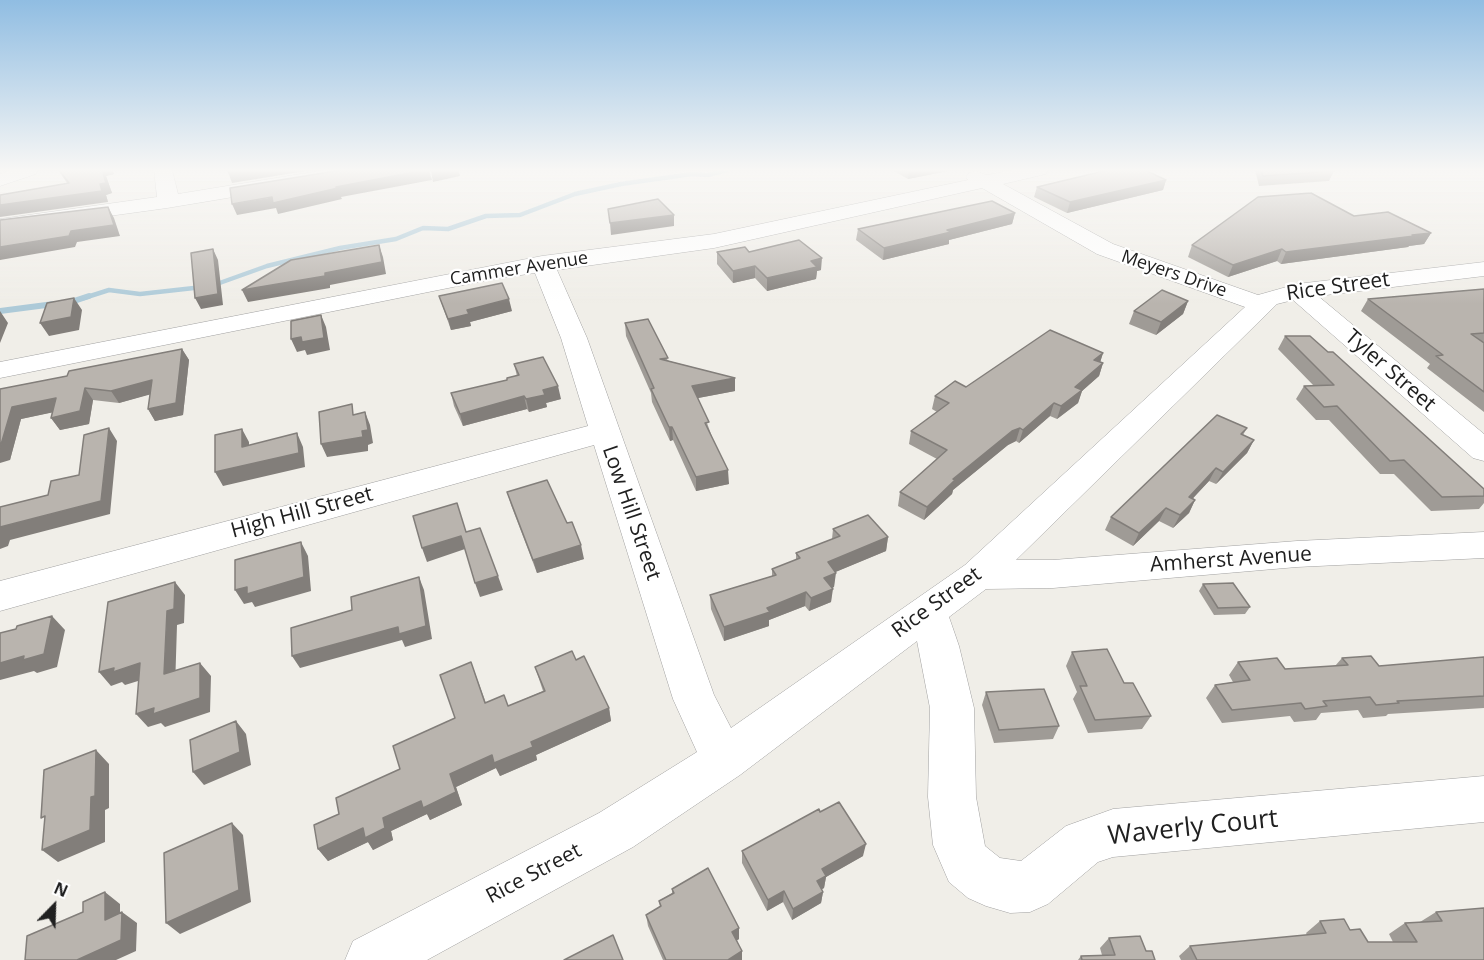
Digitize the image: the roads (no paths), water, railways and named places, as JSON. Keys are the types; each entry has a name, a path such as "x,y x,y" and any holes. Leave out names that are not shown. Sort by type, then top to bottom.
{"street":[{"path":"0,225 74,215"},
{"name":"Cammer Avenue","path":"0,370 542,263 714,242 834,215"},
{"name":"Meyers Drive","path":"1044,215 1105,249 1278,297"},
{"name":"Low Hill Street","path":"542,263 574,338 694,699 724,760"},
{"name":"Rice Street","path":"372,960 616,830 724,760 978,575 1278,297 1484,270"},
{"name":"Tyler Street","path":"1278,297 1484,452"},
{"name":"High Hill Street","path":"0,596 604,432"},
{"name":"Amherst Avenue","path":"978,575 1053,574 1286,555 1484,545"},
{"name":"Waverly Court","path":"927,610 939,646 952,708 952,797 958,845 967,864 986,880 1010,887 1030,886 1083,843 1113,833 1484,799"}],"waterway":[{"path":"214,285 267,266 340,248 396,239 423,228 448,229 486,216 521,215"},
{"path":"84,298 109,290 140,294 203,287"},
{"path":"68,303 89,296"},
{"path":"0,311 54,304"}]}
